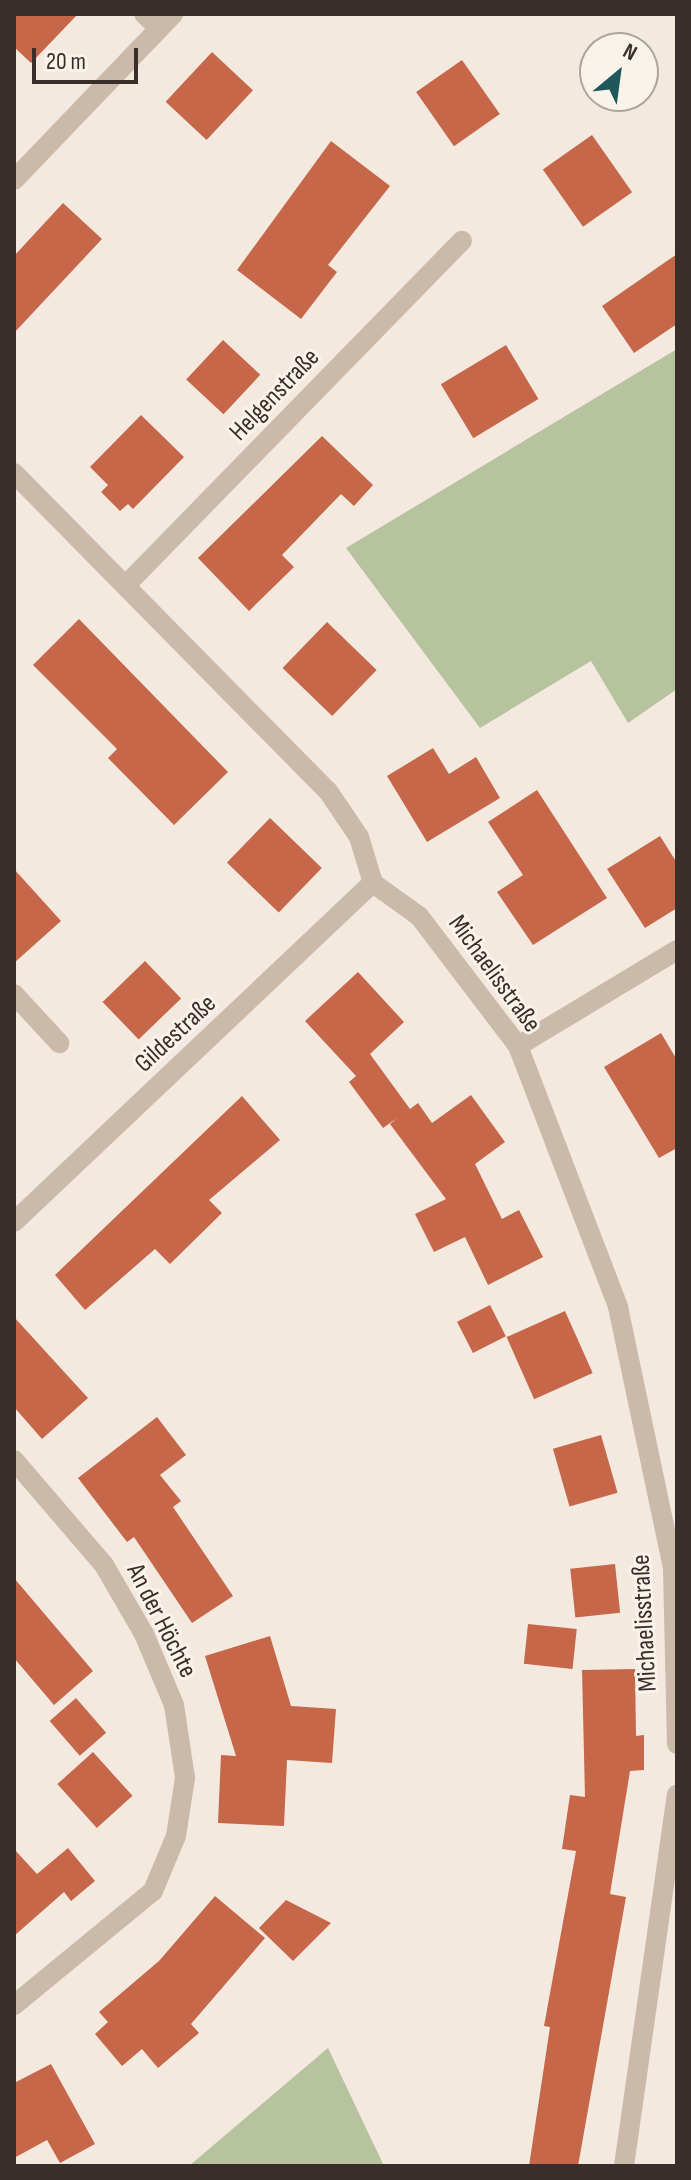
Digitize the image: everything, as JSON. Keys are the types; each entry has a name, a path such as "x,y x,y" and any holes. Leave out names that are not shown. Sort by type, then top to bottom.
{"street":[{"path":"14,180 159,19"},
{"name":"Helgenstraße","path":"126,585 462,241"},
{"path":"14,473 328,791 359,837 373,883"},
{"name":"Michaelisstraße","path":"373,883 419,916 518,1046 618,1307 673,1569 677,1744"},
{"name":"Gildestraße","path":"14,1222 373,883"},
{"path":"518,1046 677,950"},
{"path":"14,994 59,1043"},
{"name":"An der Höchte","path":"14,1460 104,1565 144,1634 174,1705 185,1778 176,1836 153,1891 14,2005"},
{"path":"624,2166 677,1795"}],"green space":[{"path":"677,349 677,689 628,723 591,661 480,728 346,548"},
{"path":"328,2048 384,2166 189,2166"}],"building":[{"path":"14,14 78,14 31,63 14,47"},
{"path":"212,52 253,90 207,140 166,102"},
{"path":"462,60 500,114 454,146 416,92"},
{"path":"592,135 632,192 583,227 543,169"},
{"path":"331,141 390,186 328,265 337,272 301,319 237,270"},
{"path":"63,203 102,239 14,333 14,256"},
{"path":"677,254 677,324 634,353 602,306"},
{"path":"223,340 260,375 223,414 186,379"},
{"path":"506,345 538,399 473,438 441,384"},
{"path":"141,415 184,457 133,509 128,504 120,511 101,492 108,485 90,467"},
{"path":"322,436 373,485 354,506 341,494 282,555 294,567 249,611 198,558"},
{"path":"79,619 228,772 174,825 108,758 117,749 33,665"},
{"path":"327,622 377,670 332,716 283,668"},
{"path":"433,748 449,774 476,757 500,798 427,842 387,776"},
{"path":"537,790 607,898 533,945 497,892 523,875 488,822"},
{"path":"270,818 322,868 279,913 227,863"},
{"path":"660,836 677,863 677,908 645,928 607,869"},
{"path":"14,869 61,921 14,963"},
{"path":"145,961 181,998 139,1039 103,1002"},
{"path":"358,972 404,1022 370,1054 410,1109 418,1103 432,1123 471,1095 505,1142 475,1164 502,1219 519,1210 543,1257 488,1285 465,1237 434,1252 415,1214 446,1199 390,1124 397,1118 383,1128 349,1082 356,1076 305,1021"},
{"path":"661,1033 677,1060 677,1148 659,1158 604,1067"},
{"path":"242,1096 280,1140 209,1200 222,1213 170,1264 155,1249 85,1310 55,1275"},
{"path":"490,1305 506,1336 473,1353 457,1322"},
{"path":"565,1311 593,1373 534,1399 507,1337"},
{"path":"14,1317 88,1398 42,1439 14,1407"},
{"path":"157,1417 186,1455 160,1475 181,1501 173,1507 233,1596 192,1623 134,1537 127,1542 78,1478"},
{"path":"601,1435 618,1493 569,1506 553,1449"},
{"path":"615,1564 620,1613 575,1617 570,1569"},
{"path":"14,1578 93,1671 54,1705 14,1658"},
{"path":"528,1624 577,1629 573,1669 524,1664"},
{"path":"270,1636 291,1706 336,1709 332,1763 287,1760 284,1826 218,1823 221,1755 236,1756 205,1656"},
{"path":"635,1669 636,1736 644,1735 644,1770 630,1771 610,1894 626,1897 578,2166 529,2166 550,2027 544,2026 576,1851 562,1849 570,1795 585,1797 582,1670"},
{"path":"76,1698 106,1733 80,1756 50,1721"},
{"path":"93,1752 132,1796 97,1828 57,1784"},
{"path":"68,1848 95,1881 71,1901 64,1892 14,1936 14,1849 37,1874"},
{"path":"215,1896 265,1938 191,2024 199,2033 158,2068 142,2049 122,2066 95,2034 108,2022 99,2012 159,1961"},
{"path":"286,1900 331,1923 293,1961 259,1928"},
{"path":"51,2064 95,2144 60,2163 47,2140 14,2158 14,2083"}]}
